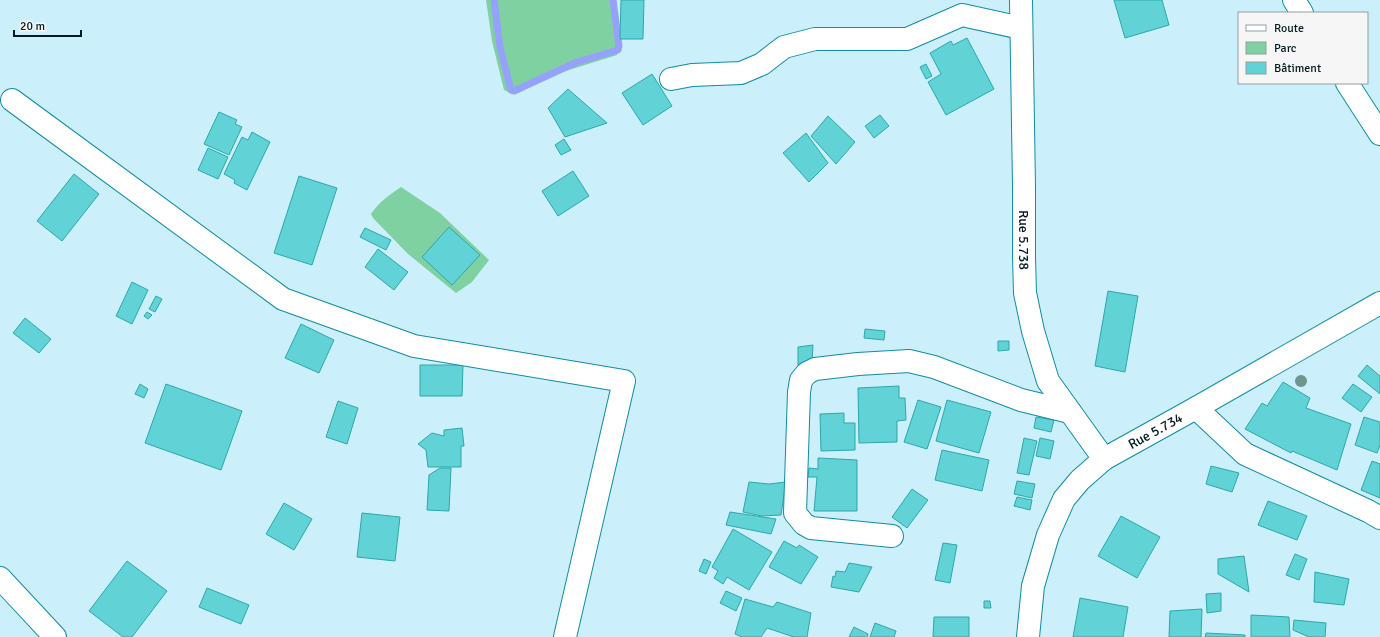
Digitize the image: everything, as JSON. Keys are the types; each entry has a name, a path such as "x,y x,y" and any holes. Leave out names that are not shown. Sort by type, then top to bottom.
{"street":[{"name":"Rue 5.738","path":"1021,0 1025,293 1048,381 1104,459"},
{"path":"1294,0 1301,12"},
{"path":"671,79 692,75 741,73 762,64 784,47 815,38 907,39 962,15 1021,28"},
{"path":"1348,84 1380,134"},
{"path":"12,100 283,299 414,346 624,381 565,637"},
{"name":"Rue 5.734","path":"1028,637 1033,586 1048,535 1064,499 1080,480 1104,459 1380,303"},
{"path":"892,536 811,528 804,524 796,513 799,392 801,380 807,373 815,369 858,364 909,361 934,367 1021,400 1070,412"},
{"path":"1196,408 1245,454 1380,518"},
{"path":"0,578 55,637"}],"green space":[{"path":"486,0 614,0 618,51 617,55 556,74 518,93 512,94 504,90 492,41"},
{"path":"401,187 440,213 489,260 472,282 456,293 408,254 373,218 371,214 377,206"}],"building":[{"path":"621,0 644,0 643,39 620,39"},
{"path":"1114,0 1162,0 1169,25 1125,38"},
{"path":"967,38 994,89 946,115 928,82 941,74 930,53 951,41 953,45"},
{"path":"926,64 932,76 926,79 920,67"},
{"path":"652,74 672,106 643,125 622,93"},
{"path":"568,89 607,123 565,137 548,108"},
{"path":"219,112 237,120 235,124 242,127 229,155 204,144"},
{"path":"880,115 889,126 874,138 865,126"},
{"path":"828,116 855,142 836,164 811,136"},
{"path":"252,132 270,142 247,190 234,183 235,180 224,174 242,137 248,140"},
{"path":"806,133 828,163 809,182 783,153"},
{"path":"564,139 571,150 561,155 555,145"},
{"path":"208,148 228,157 218,179 198,170"},
{"path":"573,171 589,196 558,216 542,191"},
{"path":"74,174 99,194 62,241 37,221"},
{"path":"299,176 337,188 312,265 274,253"},
{"path":"449,227 480,255 452,285 422,257"},
{"path":"365,228 391,240 386,250 360,237"},
{"path":"378,249 408,272 394,290 365,267"},
{"path":"132,282 148,290 132,324 116,316"},
{"path":"1108,291 1138,296 1125,372 1095,366"},
{"path":"156,296 162,299 155,312 149,309"},
{"path":"147,312 152,315 148,319 144,316"},
{"path":"25,318 51,339 39,353 13,333"},
{"path":"301,324 334,340 319,373 285,358"},
{"path":"865,329 885,331 884,340 864,338"},
{"path":"998,341 1009,341 1009,350 998,351"},
{"path":"813,345 812,362 798,368 798,347"},
{"path":"420,365 463,365 462,396 420,396"},
{"path":"1367,365 1380,376 1380,394 1358,376"},
{"path":"1283,382 1310,398 1306,408 1351,424 1337,470 1292,451 1291,453 1245,429 1262,403 1267,406"},
{"path":"140,384 148,389 144,398 135,394"},
{"path":"166,384 242,411 221,470 145,443"},
{"path":"1353,384 1372,397 1361,412 1342,398"},
{"path":"899,386 899,398 905,398 906,420 897,421 897,442 859,443 858,388"},
{"path":"918,400 941,407 927,449 904,442"},
{"path":"947,400 991,412 979,453 936,441"},
{"path":"338,401 358,408 347,444 326,437"},
{"path":"844,413 844,423 855,423 855,450 821,451 820,414"},
{"path":"1036,417 1054,420 1051,432 1034,428"},
{"path":"1364,417 1380,422 1380,445 1377,453 1355,445"},
{"path":"462,428 464,446 461,446 461,467 428,467 426,450 418,444 432,433 444,436 444,430"},
{"path":"1024,438 1037,441 1029,475 1017,473"},
{"path":"1040,438 1054,441 1050,459 1036,456"},
{"path":"942,450 989,460 982,491 935,480"},
{"path":"818,458 857,460 857,511 814,511 817,477 808,477 809,468 818,469"},
{"path":"1372,461 1380,464 1380,498 1361,490"},
{"path":"1211,466 1239,473 1232,492 1206,484"},
{"path":"440,468 451,468 449,511 427,510 429,475"},
{"path":"1017,481 1035,484 1032,498 1014,494"},
{"path":"749,482 769,484 786,482 781,515 762,516 743,512"},
{"path":"912,489 928,500 907,528 892,517"},
{"path":"1017,497 1032,500 1030,510 1014,506"},
{"path":"1268,501 1307,516 1297,540 1258,525"},
{"path":"284,503 312,519 294,550 266,534"},
{"path":"730,512 776,519 771,534 726,525"},
{"path":"362,513 400,517 395,561 357,557"},
{"path":"1121,516 1160,537 1137,578 1098,556"},
{"path":"733,529 772,552 749,590 727,577 723,584 714,578 718,571 712,567"},
{"path":"784,541 797,548 799,545 818,557 801,584 769,567"},
{"path":"943,543 957,545 950,583 935,580"},
{"path":"1295,554 1307,559 1299,580 1286,575"},
{"path":"1244,556 1249,592 1218,574 1218,559"},
{"path":"704,559 711,562 706,574 699,571"},
{"path":"127,561 167,591 132,637 123,637 89,611"},
{"path":"849,563 872,567 859,592 831,587 833,576 835,577 836,571 845,572"},
{"path":"1315,572 1349,579 1344,605 1314,602"},
{"path":"207,588 249,605 241,624 199,607"},
{"path":"726,591 742,598 736,611 720,603"},
{"path":"1221,593 1221,611 1207,613 1206,594"},
{"path":"1080,598 1128,607 1123,637 1073,637"},
{"path":"745,599 773,607 777,602 811,613 807,637 794,637 767,628 761,637 742,637 735,634"},
{"path":"984,601 990,601 991,608 984,608"},
{"path":"1202,609 1201,637 1169,637 1170,611"},
{"path":"1251,615 1289,617 1290,637 1251,637"},
{"path":"934,617 969,617 969,637 933,637"},
{"path":"1294,620 1326,623 1325,637 1309,637 1293,630"},
{"path":"875,623 896,631 894,637 870,637"},
{"path":"854,627 868,634 867,637 849,637"},
{"path":"1206,633 1245,635 1245,637 1205,637"}],"waterway":[{"path":"494,0 500,47 511,90 514,91 577,62 618,50 619,46 613,0"}]}
